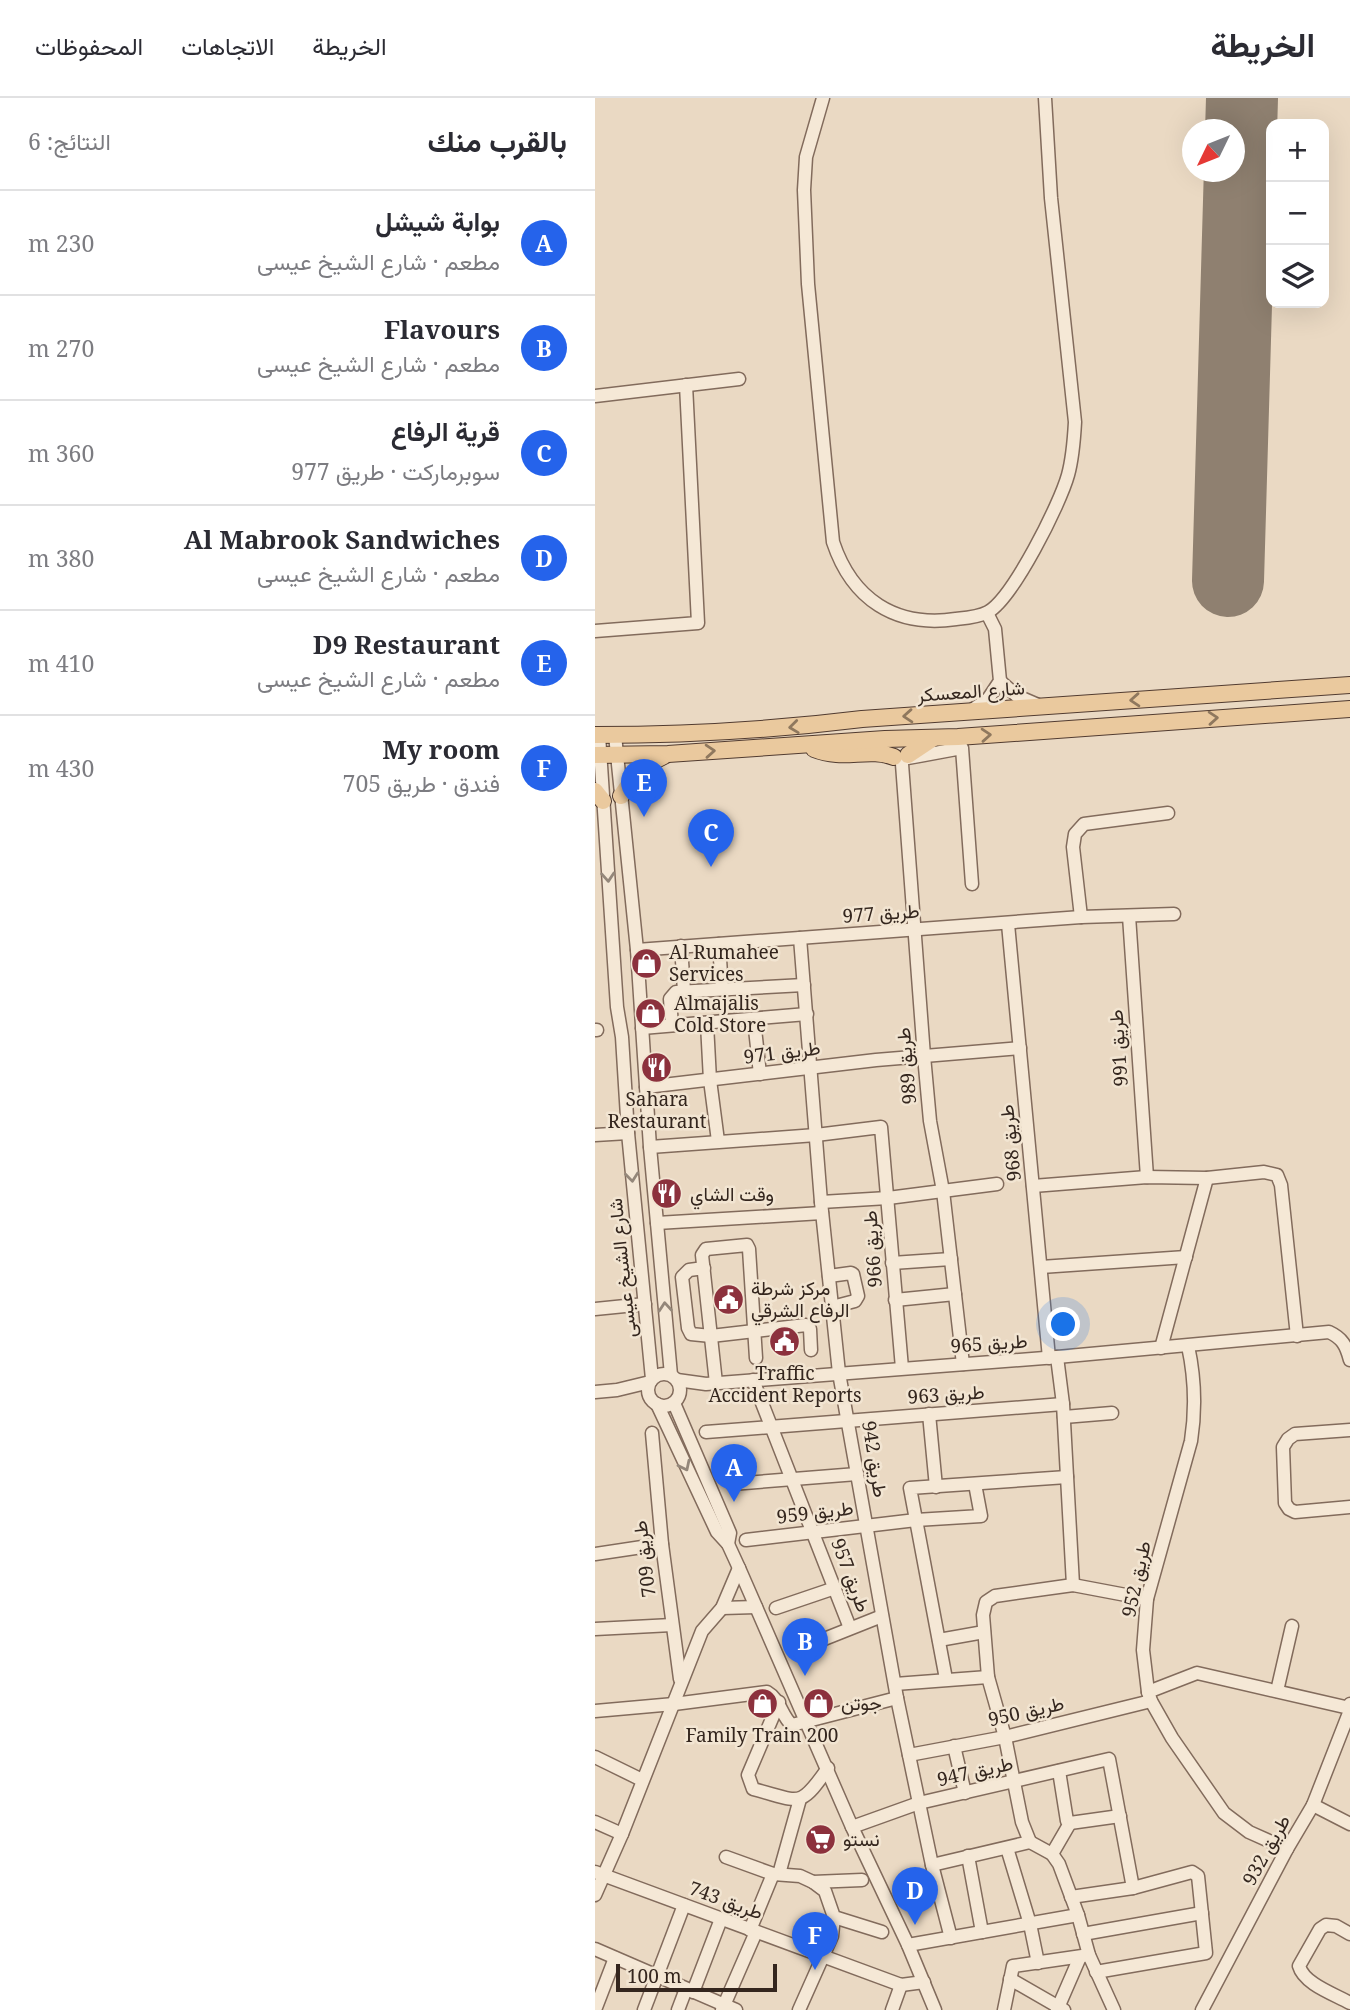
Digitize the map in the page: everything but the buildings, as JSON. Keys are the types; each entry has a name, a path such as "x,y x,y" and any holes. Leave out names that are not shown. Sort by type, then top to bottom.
{"main road":[{"name":"شارع المعسكر","path":"603,735 701,734 1350,685"},
{"path":"604,755 668,754 935,738 1350,709"},
{"path":"806,745 837,756 879,754 903,759 935,738"},
{"path":"621,796 645,765 668,754"}],"street":[{"path":"823,98 806,157 804,190 808,284 833,542 840,563 853,584 870,601 914,620 944,621 988,613 1007,594 1049,521 1067,479 1073,455 1075,422 1051,198 1045,98"},
{"path":"595,396 739,379"},
{"path":"595,631 698,623 685,385"},
{"path":"968,712 988,699 1000,681 995,629 988,613"},
{"path":"1000,681 1017,696 1042,707"},
{"name":"شارع الشيخ عيسى","path":"603,735 604,755 599,796 651,1380"},
{"path":"903,759 962,748 972,884"},
{"name":"شارع الشيخ عيسى","path":"604,755 621,796 637,950 650,1147 674,1377"},
{"name":"طريق 989","path":"903,759 923,1056 930,1121 943,1191 963,1364"},
{"path":"1081,917 1073,847 1075,834 1084,824 1168,813"},
{"name":"طريق 977","path":"637,950 1081,917 1174,914"},
{"name":"طريق 991","path":"1129,916 1147,1177"},
{"name":"طريق 968","path":"1008,924 1041,1267 1063,1410 1073,1585"},
{"name":"طريق 942","path":"800,939 839,1373 897,1698 932,1865 951,1938"},
{"path":"719,944 722,989"},
{"path":"681,946 684,991"},
{"path":"672,1025 670,999 676,992 804,985"},
{"path":"642,1028 807,1014"},
{"path":"754,1020 761,1074"},
{"path":"707,1024 710,1080 718,1142"},
{"name":"طريق 971","path":"646,1087 923,1056 1020,1048"},
{"name":"طريق 966","path":"816,1135 881,1127 902,1368"},
{"path":"595,1135 628,1133"},
{"path":"650,1147 816,1135"},
{"path":"1033,1186 1147,1177 1207,1178 1264,1172 1277,1175 1281,1185 1297,1336"},
{"path":"1161,1348 1207,1178"},
{"path":"657,1223 822,1207 997,1184"},
{"path":"711,1383 711,1336 702,1255 706,1249 747,1245 749,1249 756,1357"},
{"path":"1041,1267 1187,1257"},
{"path":"892,1263 951,1259"},
{"path":"704,1268 689,1270 682,1277 691,1334 711,1336 806,1325 810,1329 811,1350"},
{"path":"829,1276 853,1274 858,1296 855,1301 832,1307"},
{"path":"895,1300 955,1294"},
{"path":"595,1309 645,1304"},
{"name":"طريق 965","path":"674,1377 711,1383 1053,1358 1329,1332 1339,1336 1346,1345 1350,1360"},
{"name":"طريق 952","path":"1188,1346 1193,1368 1195,1416 1191,1441 1147,1599 1143,1650 1149,1696 1172,1738 1224,1813 1249,1832 1287,1849"},
{"path":"595,1392 617,1390 651,1380 661,1374 674,1377 681,1390 677,1399 665,1406 617,1390"},
{"path":"651,1380 653,1400 717,1532 728,1544 935,2010"},
{"name":"طريق 957","path":"753,1380 850,1628"},
{"name":"طريق 965","path":"677,1399 711,1383"},
{"path":"677,1399 730,1533 728,1544"},
{"name":"طريق 963","path":"706,1432 929,1414 1063,1410 1112,1413"},
{"path":"929,1414 936,1487"},
{"path":"1350,1430 1295,1434 1283,1447 1285,1503 1289,1509 1296,1511 1350,1507"},
{"name":"طريق 709","path":"652,1433 661,1544 681,1681"},
{"path":"732,1484 857,1474"},
{"path":"946,1679 911,1488 1067,1477"},
{"name":"طريق 959","path":"746,1540 916,1520 981,1516 975,1483"},
{"path":"595,1554 661,1544"},
{"name":"طريق 709","path":"595,1895 600,1874 622,1834 702,1631 722,1608 739,1568"},
{"path":"1012,1973 1060,2009 1084,1956 1083,1934 1059,1864 1052,1854 1030,1842 1022,1822 1005,1737 988,1677 983,1615 986,1602 995,1596 1073,1585 1147,1599"},
{"path":"776,1608 835,1588"},
{"path":"722,1608 756,1607"},
{"path":"794,1651 883,1616"},
{"path":"595,1629 672,1625"},
{"path":"1277,1691 1292,1626"},
{"path":"939,1640 984,1632"},
{"name":"طريق 950","path":"909,1755 1005,1737 1149,1696 1197,1673 1350,1706"},
{"path":"895,1684 988,1677"},
{"path":"595,1711 767,1692 779,1702 785,1717 792,1725 804,1715 897,1698"},
{"path":"779,1702 748,1775 753,1789 793,1800 800,1799 810,1794 828,1768"},
{"name":"طريق 932","path":"1202,2010 1313,1805 1350,1706"},
{"path":"954,1746 965,1793"},
{"path":"595,1757 642,1780"},
{"name":"طريق 947","path":"852,1827 919,1803 1109,1759 1119,1816"},
{"path":"1059,1771 1067,1821 1070,1823"},
{"path":"595,1949 727,2008 800,1799"},
{"path":"1313,1805 1350,1824"},
{"path":"1070,1823 1119,1816 1133,1888"},
{"path":"595,1822 622,1834"},
{"path":"1052,1854 1070,1823"},
{"path":"932,1865 1030,1842"},
{"path":"1007,1848 1030,1924 1038,1963"},
{"path":"726,1857 776,1874 800,1876 825,1891 834,1917 832,1936 799,2010"},
{"path":"968,1857 982,1932"},
{"path":"1071,1897 1133,1888 1192,1872 1198,1876 1207,1951 1203,1955 1096,1972"},
{"name":"طريق 743","path":"600,1874 901,1986 924,1982"},
{"path":"813,1882 862,1880"},
{"path":"645,2010 684,1905"},
{"path":"1083,1934 1202,1913"},
{"path":"908,1945 1078,1915"},
{"path":"834,1917 882,1932"},
{"path":"678,2010 690,1990 721,1919"},
{"path":"1350,1934 1336,1926 1326,1925 1320,1929 1299,1966 1301,1974 1350,2003"},
{"path":"1012,1973 1038,1963 1084,1956"},
{"path":"1084,1956 1096,1972 1114,2010"},
{"path":"595,2010 600,1984 615,1958"},
{"path":"1004,2010 1012,1973"},
{"path":"892,2010 901,1986"}],"runway":[{"path":"1228,581 1242,98"}],"place":[{"name":"D9 Restaurant","path":"644,817"},
{"name":"قرية الرفاع","path":"711,867"},
{"name":"Al Rumahee Services","path":"646,963"},
{"name":"Almajalis Cold Store","path":"651,1014"},
{"name":"Sahara Restaurant","path":"657,1068"},
{"name":"وقت الشاي","path":"667,1194"},
{"name":"مركز شرطة الرفاع الشرقي","path":"728,1299"},
{"name":"Traffic Accident Reports","path":"785,1342"},
{"name":"بوابة شيشل","path":"734,1502"},
{"name":"Flavours","path":"805,1676"},
{"name":"جوتن","path":"818,1703"},
{"name":"Family Train 200","path":"762,1704"},
{"name":"نستو","path":"820,1839"},
{"name":"Al Mabrook Sandwiches","path":"915,1925"},
{"name":"My room","path":"815,1970"}]}
